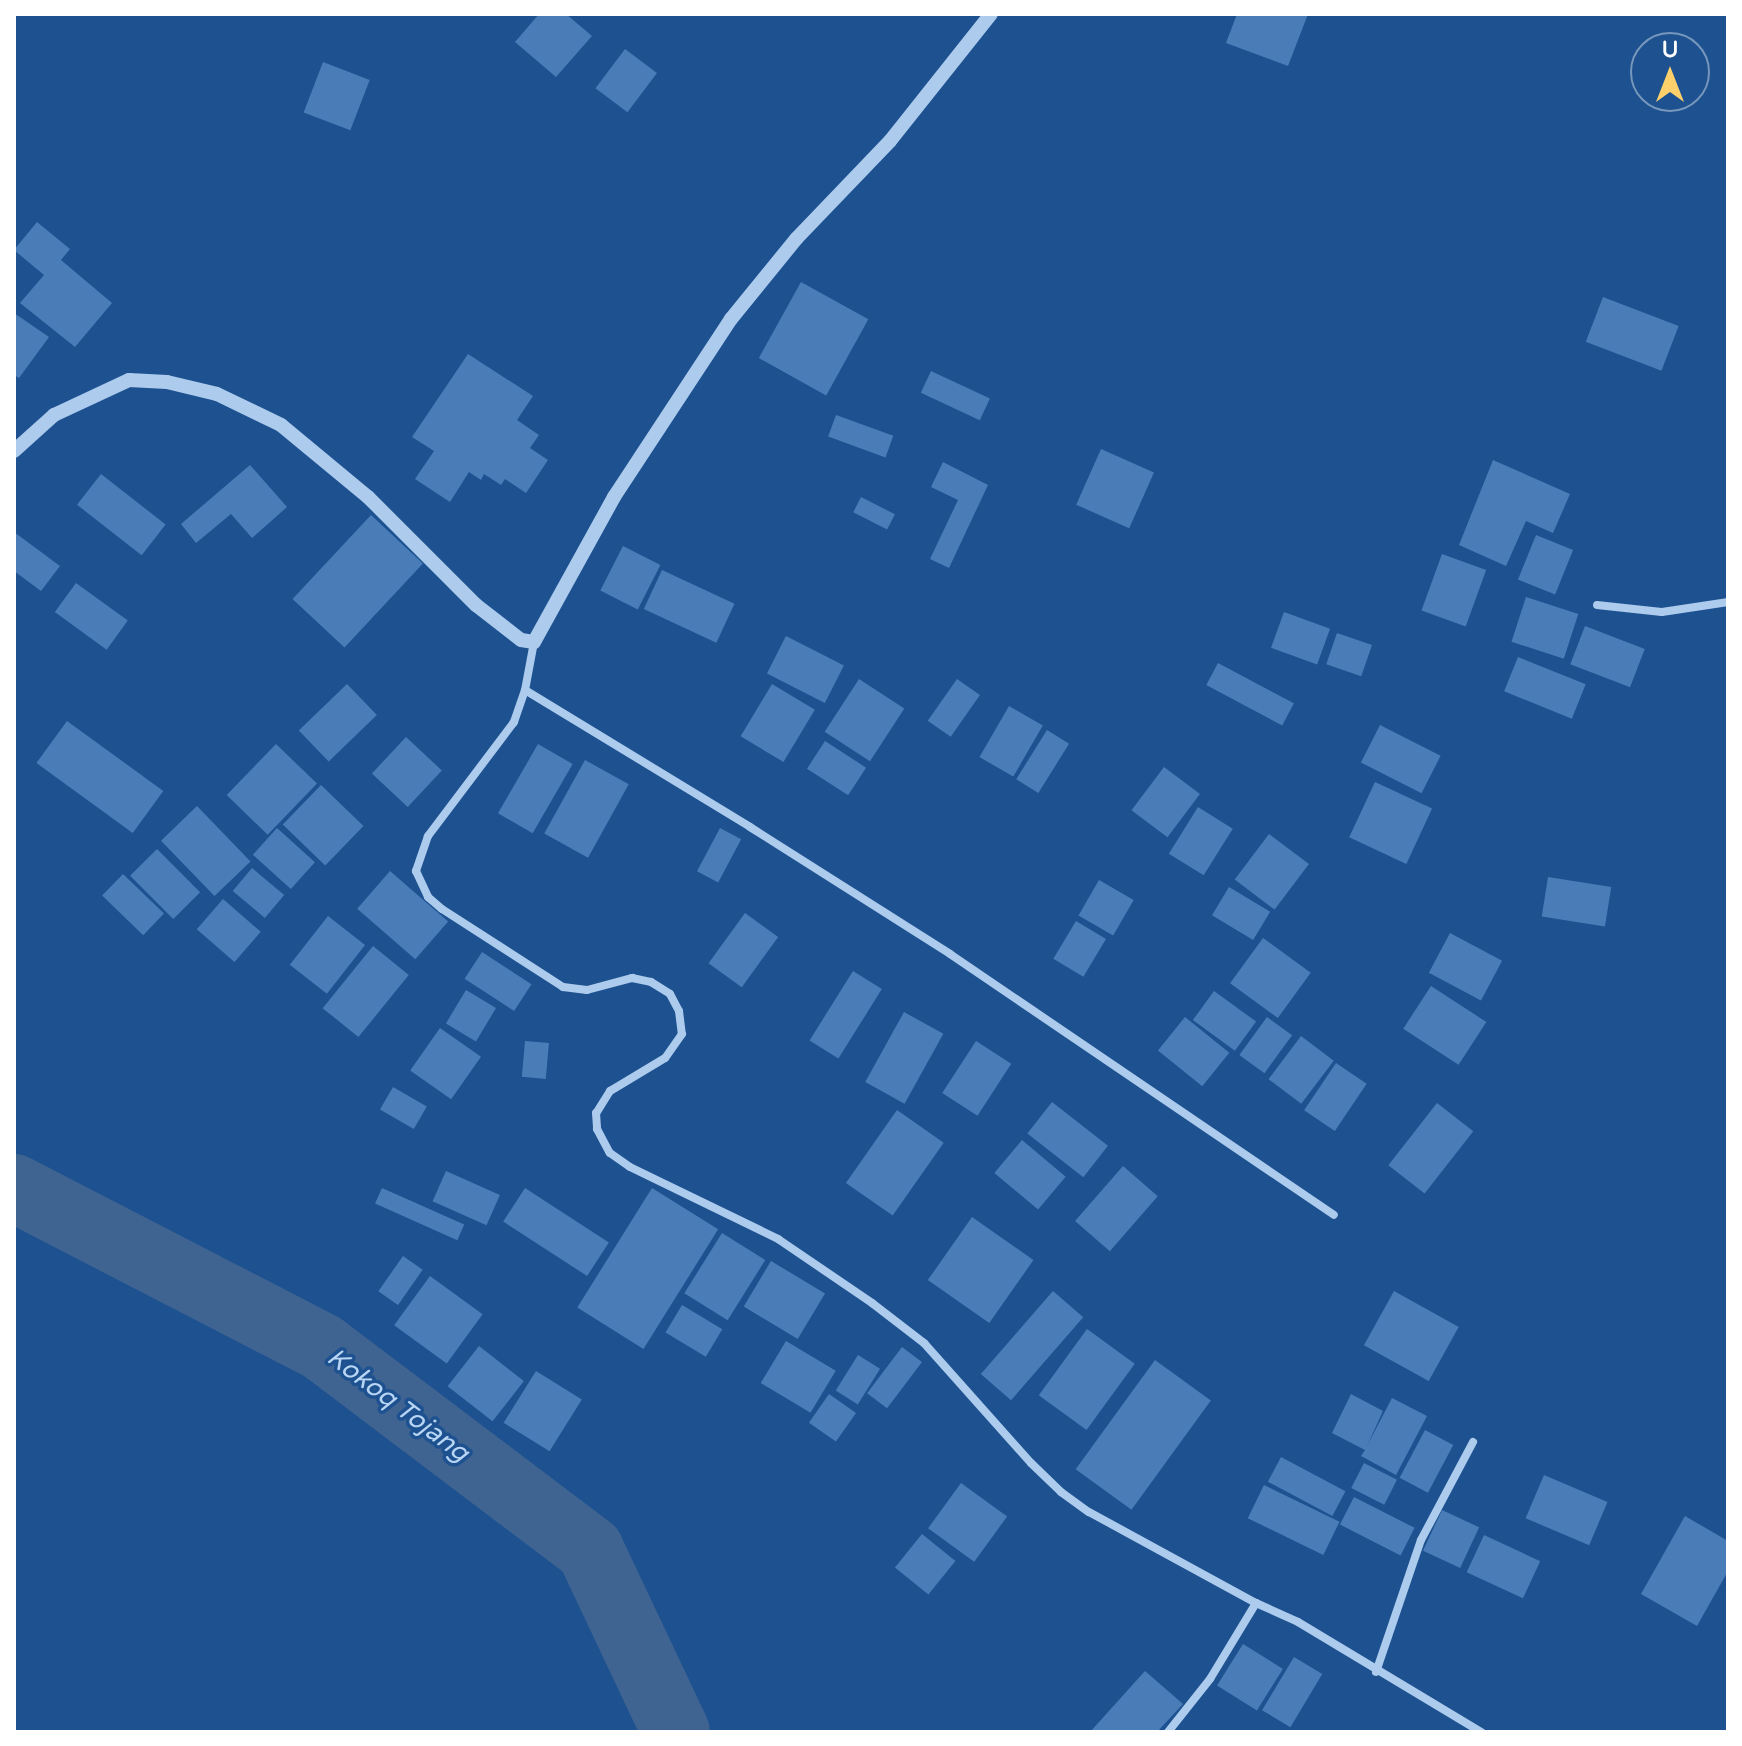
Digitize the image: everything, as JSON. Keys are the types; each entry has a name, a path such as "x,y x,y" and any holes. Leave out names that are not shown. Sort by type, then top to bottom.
{"street":[{"path":"991,14 890,141 796,239 731,319 614,497 534,642 525,690 514,722 428,836 416,871 428,897 442,909 563,987 587,990 632,978 651,982 670,994 679,1011 682,1034 665,1058 610,1091 596,1113 597,1129 610,1153 630,1167 778,1239 872,1303 924,1343 1061,1492 1089,1512 1256,1603 1298,1622 1376,1672 1481,1732"},
{"path":"14,451 54,415 129,380 167,382 217,394 281,425 368,497 476,605 521,640 534,642"},
{"path":"1597,605 1662,612 1728,602"},
{"path":"525,690 936,946 1334,1215"},
{"path":"1376,1672 1421,1540 1473,1442"},
{"path":"1168,1732 1210,1679 1256,1603"}],"building":[{"path":"539,14 566,14 592,36 556,77 515,42"},
{"path":"1237,14 1308,14 1288,66 1226,43"},
{"path":"625,49 657,73 627,112 596,88"},
{"path":"323,62 370,80 350,130 304,112"},
{"path":"37,222 70,249 61,260 112,303 75,347 20,303 44,275 14,250"},
{"path":"801,282 868,319 826,395 759,358"},
{"path":"1603,297 1679,326 1661,371 1586,342"},
{"path":"14,313 49,337 19,378 14,375"},
{"path":"468,354 533,396 517,420 539,435 530,448 548,460 526,493 505,479 501,485 484,474 481,480 469,472 450,502 415,479 434,451 412,437"},
{"path":"931,371 990,398 980,420 921,393"},
{"path":"836,415 893,436 885,457 828,437"},
{"path":"1101,449 1154,473 1129,528 1076,505"},
{"path":"1493,460 1570,494 1553,533 1526,521 1506,566 1459,545"},
{"path":"943,462 988,485 949,568 930,559 958,500 931,487"},
{"path":"250,465 287,507 252,538 231,514 196,543 181,524"},
{"path":"101,474 166,524 142,555 77,505"},
{"path":"861,497 895,514 887,529 853,512"},
{"path":"371,515 423,563 344,648 293,599"},
{"path":"14,532 60,566 41,591 14,571"},
{"path":"1536,535 1573,550 1555,594 1518,580"},
{"path":"623,546 660,565 638,610 600,591"},
{"path":"1442,554 1486,570 1466,626 1421,610"},
{"path":"662,570 735,604 716,643 644,609"},
{"path":"76,583 128,621 107,650 55,612"},
{"path":"1526,597 1578,614 1564,659 1511,642"},
{"path":"1284,612 1330,629 1317,664 1271,648"},
{"path":"1585,626 1645,649 1630,687 1570,664"},
{"path":"1337,633 1372,645 1361,676 1326,664"},
{"path":"786,636 844,666 825,703 767,673"},
{"path":"1518,657 1586,684 1572,719 1504,691"},
{"path":"1218,663 1294,703 1282,725 1206,685"},
{"path":"859,679 904,708 870,761 825,732"},
{"path":"957,679 980,695 951,737 928,721"},
{"path":"347,684 377,715 329,761 299,731"},
{"path":"772,684 815,710 783,762 741,736"},
{"path":"1009,706 1043,726 1013,777 980,757"},
{"path":"67,721 163,791 133,833 36,763"},
{"path":"1380,725 1441,756 1422,793 1361,762"},
{"path":"1047,730 1069,744 1038,793 1016,779"},
{"path":"406,737 442,770 408,807 372,774"},
{"path":"825,741 866,768 848,795 807,769"},
{"path":"276,744 317,784 268,835 227,795"},
{"path":"538,744 573,764 533,833 498,813"},
{"path":"585,760 629,784 588,858 544,833"},
{"path":"1164,767 1200,794 1167,837 1132,810"},
{"path":"1375,782 1432,809 1406,864 1349,837"},
{"path":"321,785 363,826 325,866 283,825"},
{"path":"197,806 250,861 215,896 161,841"},
{"path":"1198,807 1233,829 1204,875 1169,854"},
{"path":"277,828 315,862 291,889 253,855"},
{"path":"720,828 741,839 718,883 697,871"},
{"path":"1269,834 1309,864 1275,910 1235,880"},
{"path":"157,849 200,892 173,919 130,876"},
{"path":"252,868 284,895 265,918 233,891"},
{"path":"390,871 448,922 415,959 357,909"},
{"path":"123,874 164,914 143,935 102,896"},
{"path":"1548,877 1611,887 1605,927 1542,917"},
{"path":"1099,880 1134,900 1113,936 1078,916"},
{"path":"1229,887 1270,912 1253,940 1212,915"},
{"path":"223,899 261,932 234,962 197,929"},
{"path":"745,913 778,937 742,987 709,963"},
{"path":"328,916 365,945 327,994 290,965"},
{"path":"1076,921 1106,939 1083,977 1053,959"},
{"path":"1450,933 1502,961 1481,1000 1429,973"},
{"path":"1263,938 1311,973 1278,1018 1230,983"},
{"path":"373,946 409,975 358,1037 323,1008"},
{"path":"482,952 531,984 514,1011 465,979"},
{"path":"853,971 882,989 838,1059 810,1041"},
{"path":"1431,986 1486,1022 1459,1065 1403,1029"},
{"path":"466,990 496,1008 476,1041 446,1023"},
{"path":"1214,991 1256,1022 1235,1051 1193,1020"},
{"path":"904,1012 943,1034 905,1104 865,1082"},
{"path":"1185,1017 1229,1053 1202,1086 1158,1050"},
{"path":"1267,1017 1292,1035 1264,1073 1239,1055"},
{"path":"440,1028 481,1057 451,1099 410,1071"},
{"path":"1301,1036 1334,1061 1301,1104 1269,1079"},
{"path":"525,1041 549,1043 546,1079 522,1077"},
{"path":"976,1041 1011,1064 977,1116 942,1093"},
{"path":"1336,1063 1367,1084 1335,1131 1304,1110"},
{"path":"393,1087 427,1106 414,1129 380,1110"},
{"path":"1052,1102 1108,1146 1083,1177 1027,1134"},
{"path":"1437,1103 1473,1131 1425,1194 1388,1165"},
{"path":"897,1110 944,1143 893,1216 846,1183"},
{"path":"1022,1140 1066,1177 1038,1210 994,1173"},
{"path":"1123,1166 1158,1196 1110,1251 1075,1221"},
{"path":"446,1171 500,1195 486,1225 433,1201"},
{"path":"382,1188 464,1225 457,1240 375,1204"},
{"path":"525,1188 609,1242 587,1276 503,1222"},
{"path":"652,1188 718,1229 643,1349 577,1308"},
{"path":"972,1217 1033,1260 989,1323 928,1280"},
{"path":"722,1233 765,1260 728,1320 684,1293"},
{"path":"403,1256 423,1270 398,1305 378,1291"},
{"path":"771,1261 825,1293 798,1339 744,1306"},
{"path":"430,1276 483,1314 447,1364 394,1325"},
{"path":"1053,1291 1083,1317 1011,1400 981,1374"},
{"path":"1394,1291 1459,1327 1429,1381 1364,1345"},
{"path":"682,1305 722,1329 706,1357 666,1332"},
{"path":"1087,1329 1135,1364 1087,1430 1039,1395"},
{"path":"786,1341 836,1371 810,1413 761,1383"},
{"path":"479,1346 524,1381 493,1421 448,1386"},
{"path":"902,1347 922,1362 887,1408 867,1393"},
{"path":"858,1355 880,1369 858,1404 836,1391"},
{"path":"1155,1360 1211,1401 1131,1510 1076,1469"},
{"path":"536,1371 582,1400 549,1451 504,1423"},
{"path":"829,1394 856,1413 836,1442 809,1423"},
{"path":"1351,1394 1383,1411 1367,1446 1392,1398 1427,1416 1396,1475 1361,1456 1365,1450 1332,1433"},
{"path":"1425,1430 1453,1445 1428,1493 1400,1478"},
{"path":"1281,1457 1345,1491 1332,1516 1268,1482"},
{"path":"1364,1463 1397,1480 1384,1505 1351,1488"},
{"path":"1544,1475 1608,1502 1589,1545 1526,1518"},
{"path":"961,1483 1007,1517 974,1562 928,1528"},
{"path":"1264,1485 1339,1522 1323,1555 1248,1518"},
{"path":"1354,1497 1415,1528 1401,1555 1340,1525"},
{"path":"1442,1510 1479,1527 1460,1568 1423,1551"},
{"path":"1685,1516 1728,1541 1728,1571 1697,1626 1641,1594"},
{"path":"922,1534 955,1561 928,1594 895,1567"},
{"path":"1484,1535 1540,1561 1523,1598 1467,1572"},
{"path":"1243,1644 1283,1669 1257,1710 1217,1686"},
{"path":"1294,1657 1322,1674 1290,1727 1262,1710"},
{"path":"1145,1671 1183,1704 1157,1732 1090,1732"}],"waterway":[{"name":"Kokoq Tojang","path":"14,1188 322,1347 590,1550 676,1732"}]}
